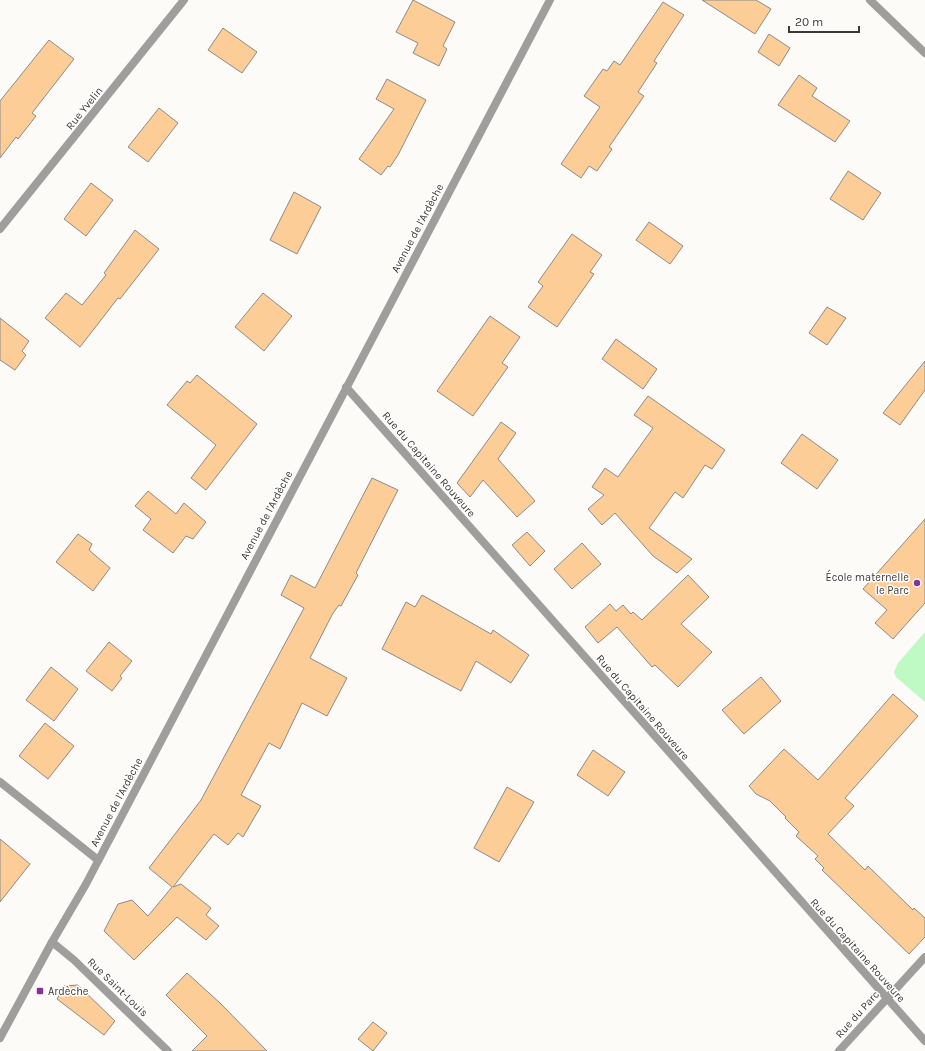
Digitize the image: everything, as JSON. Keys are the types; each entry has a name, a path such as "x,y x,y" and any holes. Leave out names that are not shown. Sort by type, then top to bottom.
{"street":[{"name":"Rue Yvelin","path":"0,229 184,0"},
{"name":"Avenue de l'Ardèche","path":"0,1038 98,860 550,0"},
{"path":"870,0 925,54"},
{"name":"Rue du Capitaine Rouveure","path":"346,387 925,1041"},
{"path":"0,782 98,860"},
{"name":"Rue Saint-Louis","path":"52,942 74,960 168,1051"},
{"name":"Rue du Parc","path":"839,1051 925,957"}],"green space":[{"path":"925,632 925,702 896,677 894,672 898,663"}],"building":[{"path":"413,0 455,22 443,46 447,49 439,66 413,53 418,43 396,32"},
{"path":"702,0 756,0 771,9 755,34"},
{"path":"663,2 684,15 654,61 657,63 638,92 644,96 609,147 612,149 597,171 589,166 581,178 561,164 600,107 584,96 603,69 607,71 614,61 620,65"},
{"path":"223,28 257,52 242,73 208,50"},
{"path":"769,34 790,48 779,66 758,52"},
{"path":"49,40 74,59 32,113 36,116 18,139 16,137 0,158 0,101"},
{"path":"799,75 817,88 812,96 850,121 835,142 778,105"},
{"path":"387,79 426,100 398,155 390,167 388,166 381,175 359,159 394,109 376,99"},
{"path":"159,108 178,123 148,162 128,147"},
{"path":"848,171 881,193 863,220 830,199"},
{"path":"91,183 113,200 86,236 64,219"},
{"path":"294,192 321,207 297,254 270,240"},
{"path":"649,222 683,246 670,264 636,240"},
{"path":"135,230 159,249 80,347 45,318 66,293 82,305 106,275 104,273"},
{"path":"572,234 602,255 590,272 594,274 557,327 528,307 543,286 538,282"},
{"path":"263,293 292,316 264,351 235,327"},
{"path":"827,307 846,318 827,345 809,333"},
{"path":"490,316 520,337 502,363 508,367 473,416 437,391"},
{"path":"0,318 29,341 22,351 26,355 15,370 0,360"},
{"path":"616,339 657,369 643,389 602,359"},
{"path":"925,361 925,390 900,425 883,413"},
{"path":"197,375 257,424 206,490 191,478 216,445 167,405 187,381 190,383"},
{"path":"648,396 725,450 712,469 705,465 683,498 675,492 649,528 692,559 677,573 653,556 615,513 602,525 588,509 604,495 592,487 605,468 618,477 653,428 634,415"},
{"path":"501,422 516,433 498,459 535,501 517,517 483,480 470,497 457,483"},
{"path":"802,434 838,460 817,489 781,463"},
{"path":"372,478 398,490 356,573 358,575 341,606 339,605 333,613 310,658 347,678 327,716 302,703 280,749 269,743 241,795 261,806 243,837 238,833 228,845 214,834 173,887 181,884 211,908 206,915 219,926 206,940 177,917 134,960 104,931 118,904 132,900 148,916 172,887 149,868 201,800 304,608 281,595 291,575 315,588"},
{"path":"148,491 176,514 184,503 206,522 193,539 186,536 173,553 143,530 151,519 135,506"},
{"path":"925,519 925,603 893,639 875,623 887,610 863,589"},
{"path":"527,532 545,551 530,566 512,545"},
{"path":"78,534 92,544 89,550 110,568 93,591 56,562"},
{"path":"582,543 601,564 572,589 554,569"},
{"path":"688,575 709,597 681,624 712,652 678,687 655,665 652,667 617,627 598,643 585,627 610,604 616,611 623,605 631,614 633,612 642,620"},
{"path":"422,595 491,634 493,630 529,655 511,683 476,661 461,691 382,649 406,602 415,607"},
{"path":"109,642 132,661 120,676 122,678 112,691 86,671"},
{"path":"51,667 78,689 54,721 26,700"},
{"path":"761,677 781,701 744,734 722,710"},
{"path":"893,694 918,716 845,798 854,806 828,834 865,870 868,866 913,910 914,908 925,918 925,937 909,954 822,870 824,868 815,859 818,856 796,836 799,832 785,818 786,817 770,801 756,794 749,786 784,749 818,780"},
{"path":"45,723 74,746 48,779 19,756"},
{"path":"593,750 625,772 608,796 577,775"},
{"path":"507,787 534,802 499,862 474,848"},
{"path":"0,839 30,864 0,902"},
{"path":"187,973 220,1003 267,1051 192,1051 207,1036 166,995"},
{"path":"78,985 115,1021 104,1035 57,999 64,986"},
{"path":"373,1022 387,1033 373,1051 358,1039"}],"place":[{"name":"École maternelle le Parc","path":"917,583"},
{"name":"Ardèche","path":"40,991"}]}
